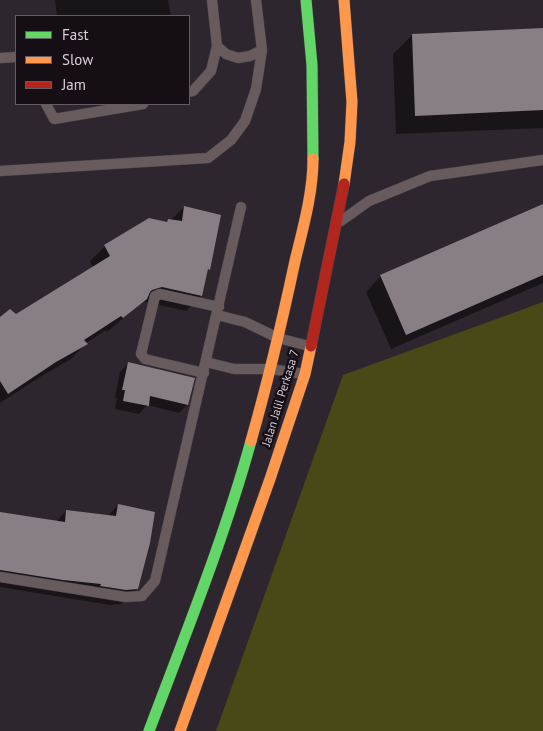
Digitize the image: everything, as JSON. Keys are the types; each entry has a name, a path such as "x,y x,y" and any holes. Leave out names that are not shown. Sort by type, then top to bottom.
{"street":[{"name":"Jalan Jalil Perkasa 7","path":"149,731 198,601 239,484 271,369 305,218 313,172 312,65 306,0"},
{"name":"Jalan Jalil Perkasa 7","path":"180,731 270,479 305,374 344,187 350,142 352,102 344,0"}],"lane":[{"path":"190,92 193,91 212,71 217,46 212,0"},
{"path":"0,171 208,158 231,140 245,121 256,89 262,50 256,0"},
{"path":"217,46 226,54 238,58 250,56 262,50"},
{"path":"0,58 15,57"},
{"path":"47,105 54,119 137,105"},
{"path":"336,225 369,201 430,176 543,160"},
{"path":"0,577 126,597 142,596 155,581 241,207"},
{"path":"204,372 145,359 141,354 155,296 160,294 218,311 278,338 310,346"},
{"path":"206,362 234,369 271,369 305,374"}],"shaded area":[{"path":"543,302 543,731 216,731 343,375"}],"building":[{"path":"543,28 543,110 415,116 412,34"},
{"path":"543,204 543,275 406,335 380,275"},
{"path":"184,206 221,215 210,270 208,269 202,296 162,287 152,290 147,299 123,318 121,316 84,340 88,344 56,362 8,394 0,381 0,317 10,309 16,314 110,256 104,245 149,218 167,222 168,219 182,221"},
{"path":"128,362 195,378 188,405 150,396 149,406 123,401 125,390 122,390"},
{"path":"118,504 155,512 150,543 138,589 126,590 100,586 101,584 0,570 0,512 65,522 66,510 116,516"}],"traffic: fast":[{"path":"306,0 312,65 313,159"},
{"path":"149,731 216,551 251,441"}],"traffic: slow":[{"path":"344,0 352,102 350,142 344,184"},
{"path":"251,441 304,223 313,172 313,159"},
{"path":"180,731 270,479 305,374 311,346"}],"traffic: jam":[{"path":"311,346 344,184"}]}
